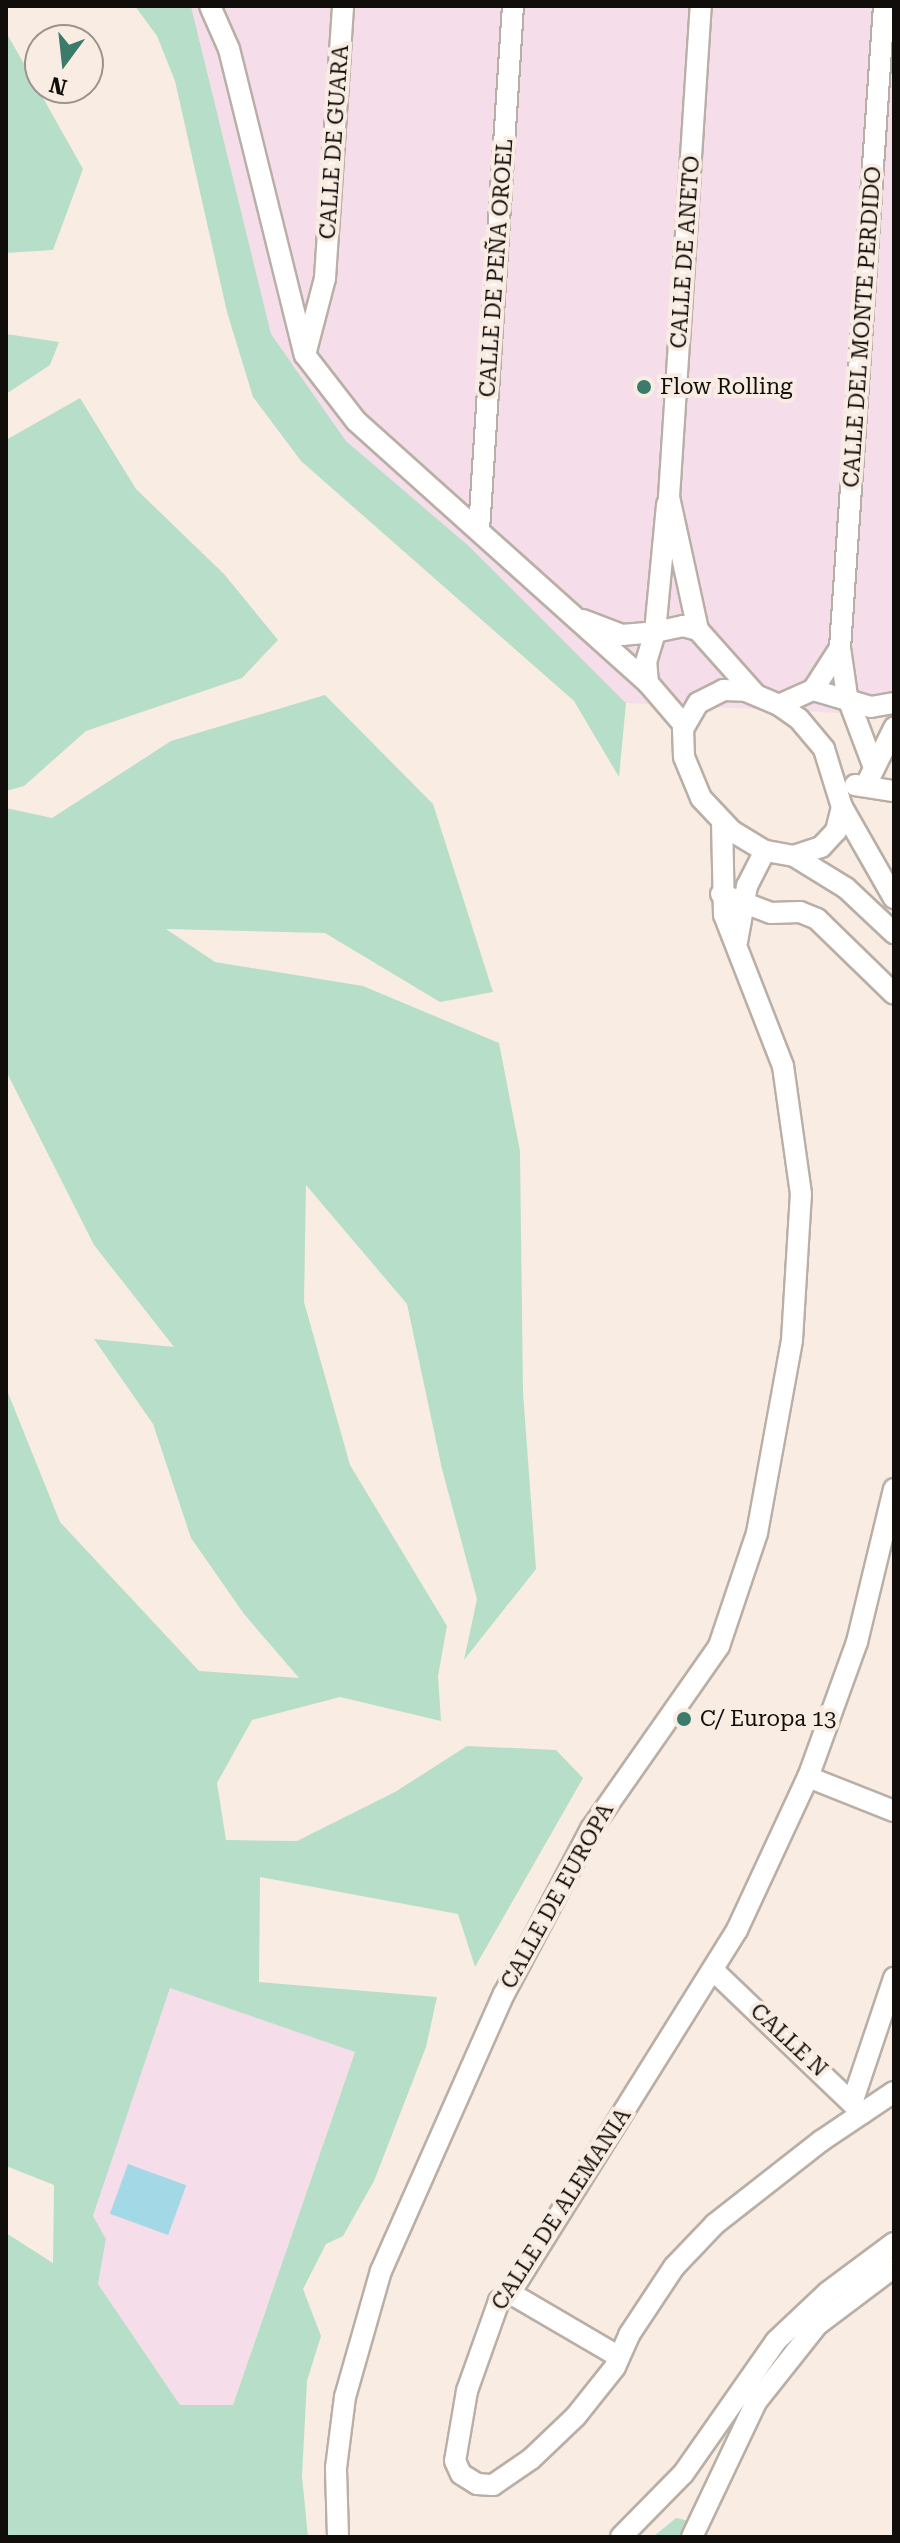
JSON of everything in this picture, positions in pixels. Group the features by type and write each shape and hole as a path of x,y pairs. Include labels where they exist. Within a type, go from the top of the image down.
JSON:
{"street":[{"path":"210,6 229,49 262,170 290,306 305,355 356,421 576,617 605,650 648,683 684,725 689,773 722,823 765,851 794,856 846,888 894,933"},
{"name":"CALLE DE GUARA","path":"305,355 325,278 343,6"},
{"name":"CALLE DE PEÑA OROEL","path":"479,530 513,6"},
{"name":"CALLE DE ANETO","path":"648,683 646,662 662,595 661,535 669,497 701,6"},
{"name":"CALLE DEL MONTE PERDIDO","path":"873,765 849,701 840,648 884,6"},
{"path":"290,306 325,278"},
{"name":"CALLE DE ANETO","path":"669,497 698,630"},
{"path":"576,617 622,635 683,626 698,630 755,694"},
{"name":"CALLE DEL MONTE PERDIDO","path":"813,690 840,648"},
{"path":"779,705 813,690 876,707 894,703"},
{"path":"684,725 698,703 717,692 755,694 779,705 817,738 839,786 842,807 894,898"},
{"path":"866,785 873,765 894,728"},
{"path":"839,786 866,785 894,791"},
{"path":"794,856 827,842 842,807"},
{"name":"CALLE DE EUROPA","path":"338,2537 338,2444 354,2359 381,2271 448,2111 591,1829 696,1683 738,1600 763,1507 788,1372 801,1225 789,1088 721,894 722,823"},
{"name":"CALLE DE EUROPA","path":"737,942 744,903 765,851"},
{"path":"721,894 771,913 800,912 823,922 894,994"},
{"path":"737,942 771,913"},
{"name":"CALLE DE ALEMANIA","path":"894,1489 892,1513 857,1642 808,1777 758,1890 713,1970 510,2293 499,2301 482,2342 456,2441 455,2461 461,2474 477,2484 493,2485 531,2459 576,2416 674,2267 715,2224 858,2106 894,2092"},
{"path":"808,1777 894,1811"},
{"name":"CALLE N","path":"713,1970 858,2106"},
{"path":"858,2106 894,1978"},
{"path":"621,2537 683,2474 776,2341 828,2292 894,2243"},
{"path":"692,2537 756,2402 817,2325 894,2267"},
{"path":"510,2293 618,2356"}],"shaded area":[{"path":"191,6 894,6 894,703 861,714 626,703 470,547 346,441 271,334"},
{"path":"170,1988 355,2051 233,2405 180,2405 98,2284 106,2239 93,2217"}],"green space":[{"path":"135,6 191,6 271,334 346,441 470,547 626,703 619,777 574,701 301,461 253,397 227,312 175,81 157,36"},
{"path":"6,32 24,64 24,104 46,104 83,169 53,250 6,253"},
{"path":"6,334 59,342 50,365 6,394"},
{"path":"80,398 136,489 224,574 278,640 242,678 86,731 24,786 6,791 6,440"},
{"path":"325,695 433,804 493,992 440,1002 325,933 166,929 215,962 363,986 499,1043 520,1151 523,1392 536,1569 464,1660 477,1599 442,1469 407,1304 306,1185 304,1302 350,1465 447,1626 438,1676 441,1721 340,1697 252,1720 217,1783 226,1840 297,1841 395,1792 467,1746 556,1750 583,1778 475,1967 458,1914 260,1877 259,1982 437,1997 426,2047 374,2181 343,2236 326,2244 303,2289 321,2336 307,2381 302,2476 308,2537 6,2537 6,2233 53,2263 54,2185 6,2166 6,1388 60,1522 199,1671 299,1678 244,1614 191,1538 153,1424 94,1339 174,1347 94,1245 6,1071 6,808 52,818 171,741","holes":["170,1988 355,2052 233,2405 180,2405 98,2284 106,2239 93,2216"]},
{"path":"676,2518 698,2523 692,2537 653,2537"}],"water":[{"path":"128,2164 186,2185 168,2235 110,2214"}],"place":[{"name":"Flow Rolling","path":"644,387"},
{"name":"C/ Europa 13","path":"684,1719"}]}
